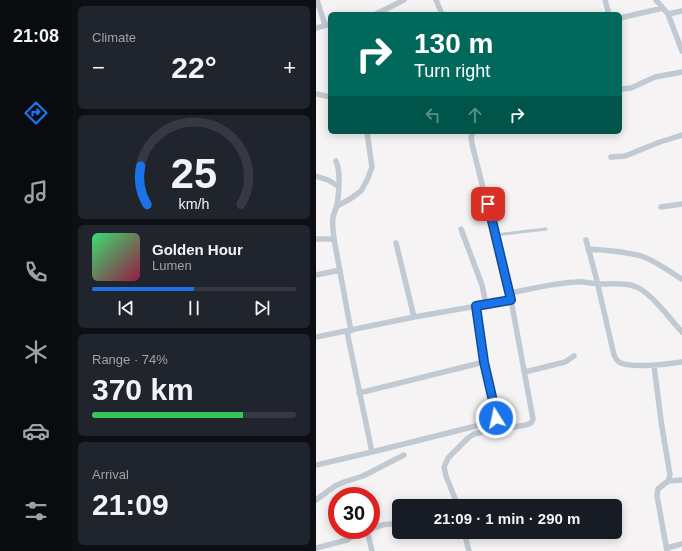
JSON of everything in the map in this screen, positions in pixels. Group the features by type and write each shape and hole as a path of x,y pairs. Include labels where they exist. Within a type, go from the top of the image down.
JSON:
{"street":[{"path":"316,28 327,25 317,0"},
{"path":"380,12 404,0"},
{"path":"436,0 441,12"},
{"path":"605,0 608,12"},
{"path":"656,0 668,14 682,51"},
{"path":"622,18 662,8"},
{"path":"668,14 682,11"},
{"path":"622,89 631,88 655,77 682,72"},
{"path":"316,94 328,97"},
{"path":"337,206 361,191 368,178 372,167 367,134"},
{"path":"455,499 444,467 448,458 474,434 531,424 533,419 510,293 472,144 472,134"},
{"path":"611,157 625,156 682,135"},
{"path":"336,161 339,168 337,206 333,216 334,239 359,393 372,452"},
{"path":"316,176 328,180 338,186"},
{"path":"661,207 682,204"},
{"path":"461,229 482,285 486,304"},
{"path":"316,239 334,239"},
{"path":"586,240 616,360 620,364 626,365 654,365 682,362"},
{"path":"396,243 414,317"},
{"path":"588,249 645,257 682,279"},
{"path":"316,275 340,270"},
{"path":"510,293 576,282 625,284 634,286 642,290 657,304 682,332"},
{"path":"316,338 414,317 511,300"},
{"path":"316,464 372,452 488,423 494,420 496,418 496,414 484,362 476,306"},
{"path":"525,372 565,362 574,356"},
{"path":"359,393 484,362"},
{"path":"654,365 670,475 668,481 658,489 657,496 667,550 682,544"},
{"path":"316,500 335,486 363,476 404,455"},
{"path":"668,481 682,480"},
{"path":"380,526 392,523"},
{"path":"316,548 348,539"},
{"path":"369,539 372,551"},
{"path":"466,539 469,551"}],"lane":[{"path":"495,235 546,229"}],"route":[{"path":"488,204 511,300 476,306 484,362 496,418"}]}
